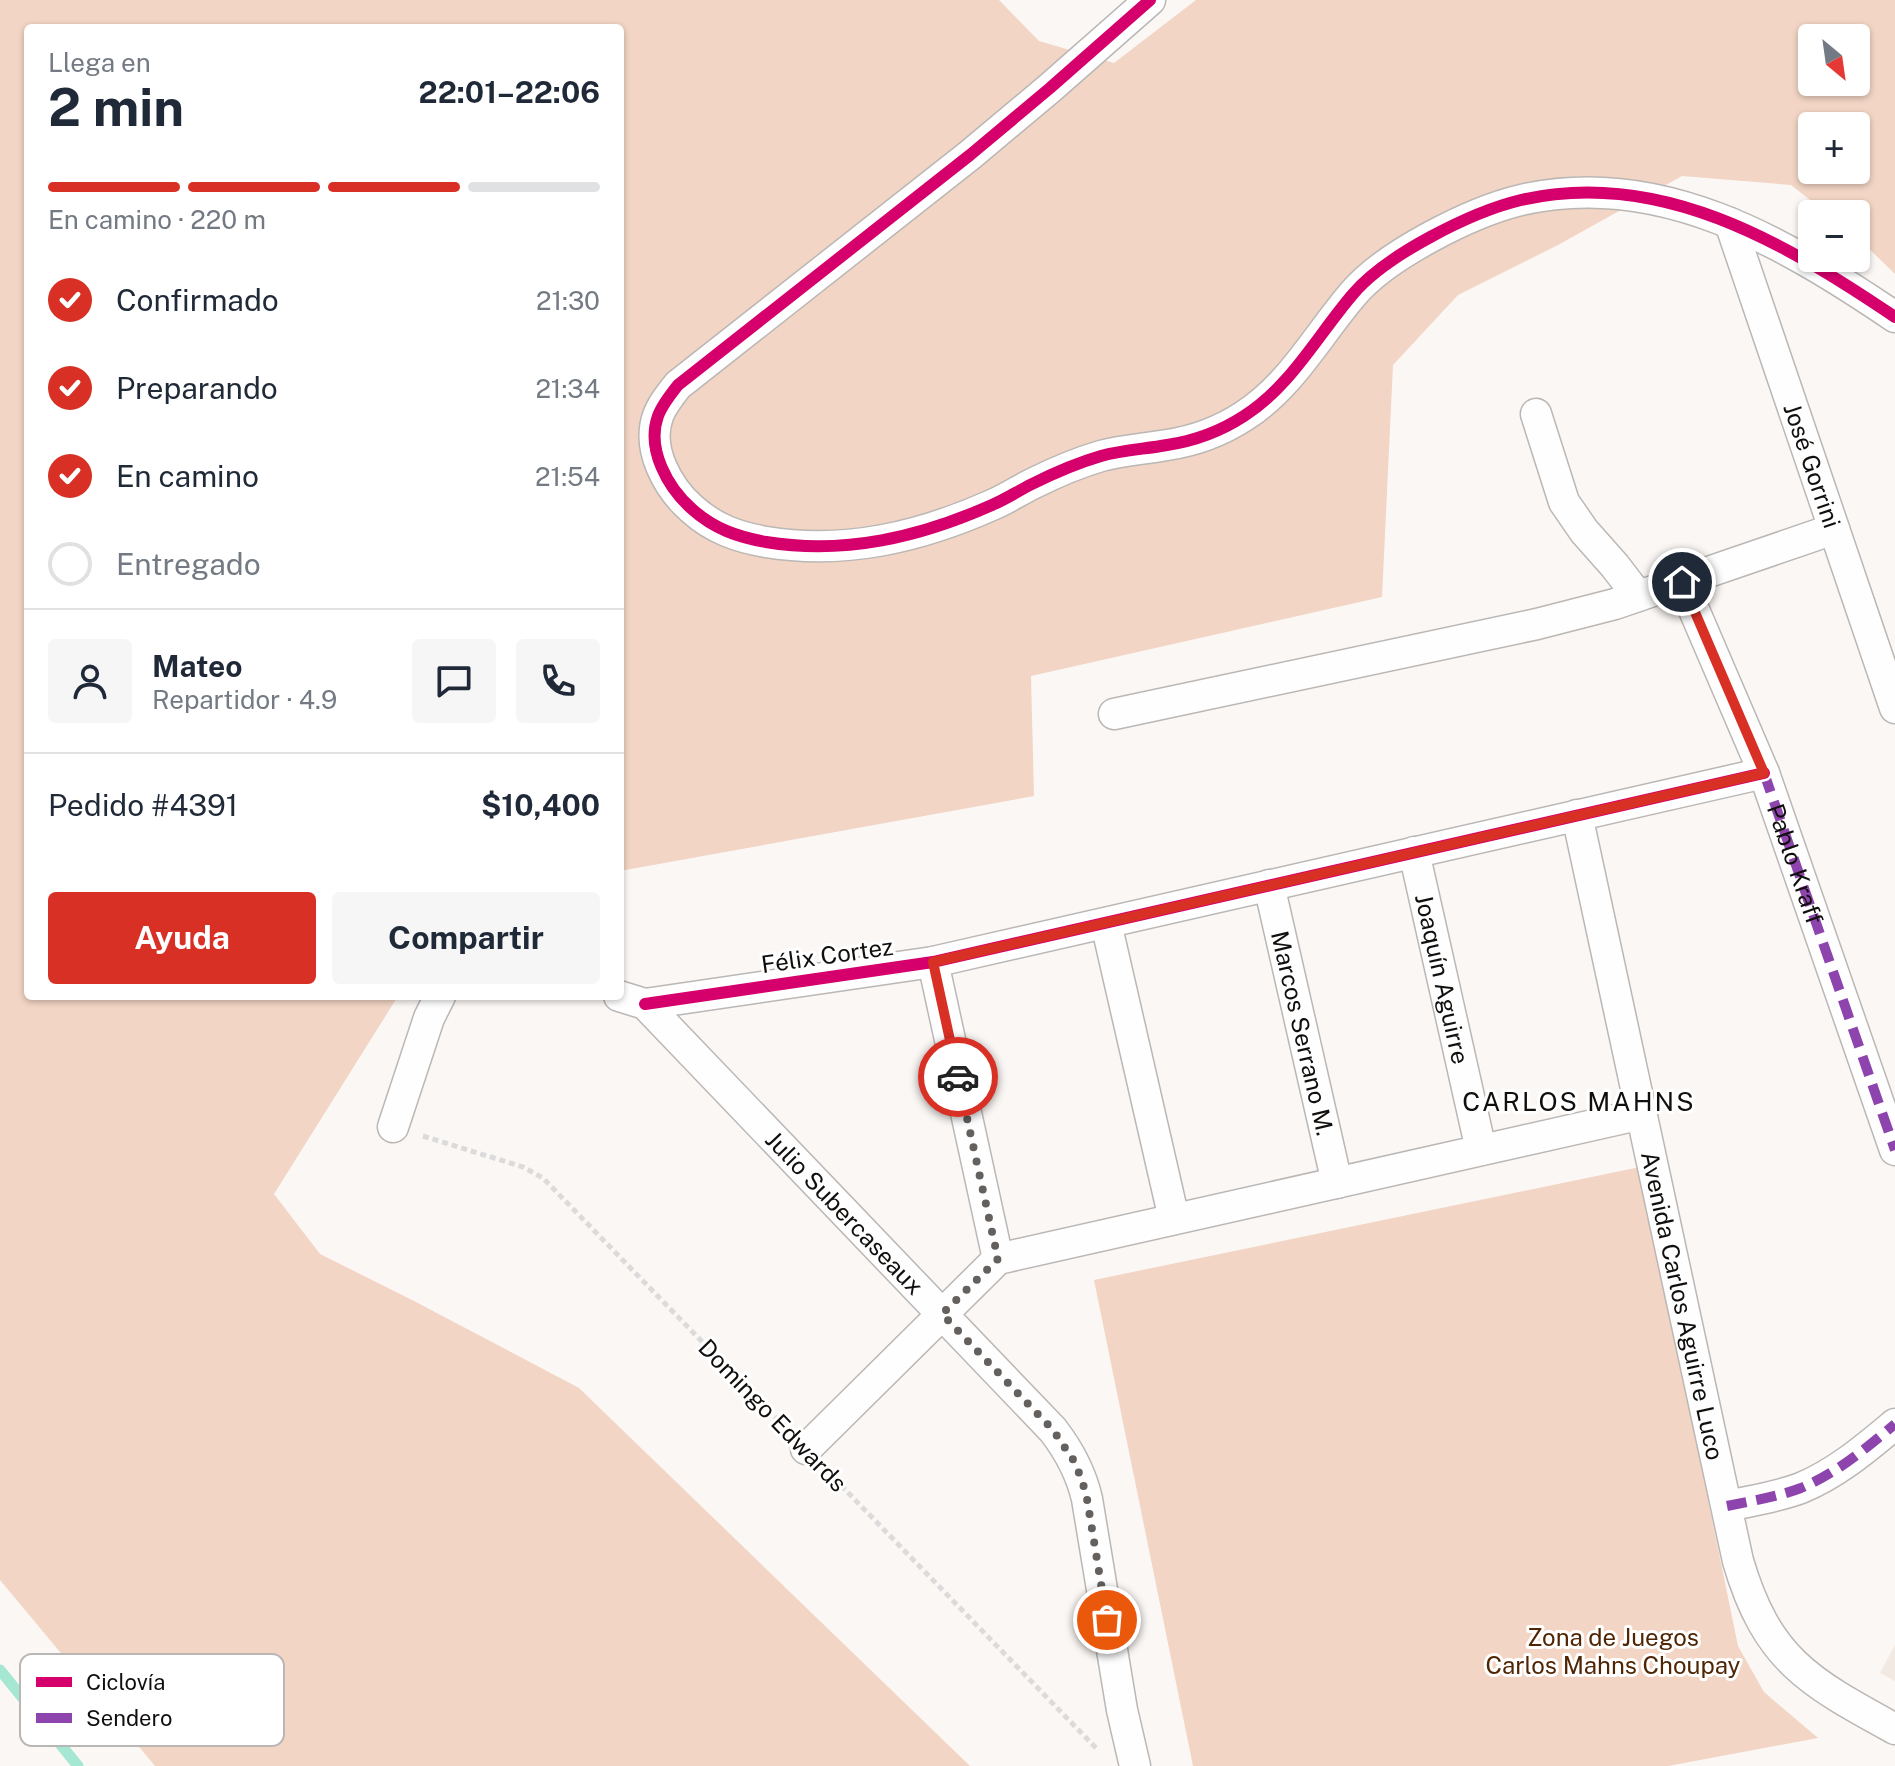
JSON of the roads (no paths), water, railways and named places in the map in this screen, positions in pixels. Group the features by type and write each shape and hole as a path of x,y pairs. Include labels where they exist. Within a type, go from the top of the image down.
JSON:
{"street":[{"path":"1150,0 970,155 678,385 658,414 654,441 672,487 704,520 723,531 792,546 827,547 893,539 962,518 1065,468 1100,456 1196,439 1223,428 1266,400 1284,382 1357,289 1376,272 1462,221 1520,200 1551,195 1611,193 1652,197 1692,208 1730,223 1810,264 1895,317"},
{"name":"José Gorrini","path":"1730,223 1895,708"},
{"path":"1536,414 1564,502 1638,596"},
{"path":"1114,714 1537,624 1615,604 1834,529"},
{"name":"Pablo Kraff","path":"1682,582 1764,773 1895,1150"},
{"name":"Félix Cortez","path":"632,1000 933,962 1764,773"},
{"name":"Avenida Carlos Aguirre Luco","path":"1577,815 1727,1506 1754,1609 1776,1644 1802,1672 1821,1687 1895,1729"},
{"name":"Joaquín Aguirre","path":"1414,852 1481,1150"},
{"name":"Marcos Serrano M.","path":"1269,885 1337,1183"},
{"path":"1106,923 1174,1219"},
{"path":"933,962 998,1259"},
{"path":"393,1127 429,1018 438,1000"},
{"name":"Julio Subercaseaux","path":"632,1000 942,1314 1065,1445 1082,1480 1087,1499 1127,1738 1135,1766"},
{"path":"806,1449 998,1259 1642,1114"},
{"path":"1727,1506 1799,1489 1818,1480 1856,1457 1895,1424"}],"waterway":[{"path":"0,1670 20,1695"},
{"path":"62,1746 78,1766"}],"district":[{"name":"CARLOS MAHNS","path":"1579,1101"}],"park label":[{"name":"Zona de Juegos Carlos Mahns Choupay","path":"1613,1651"}]}
